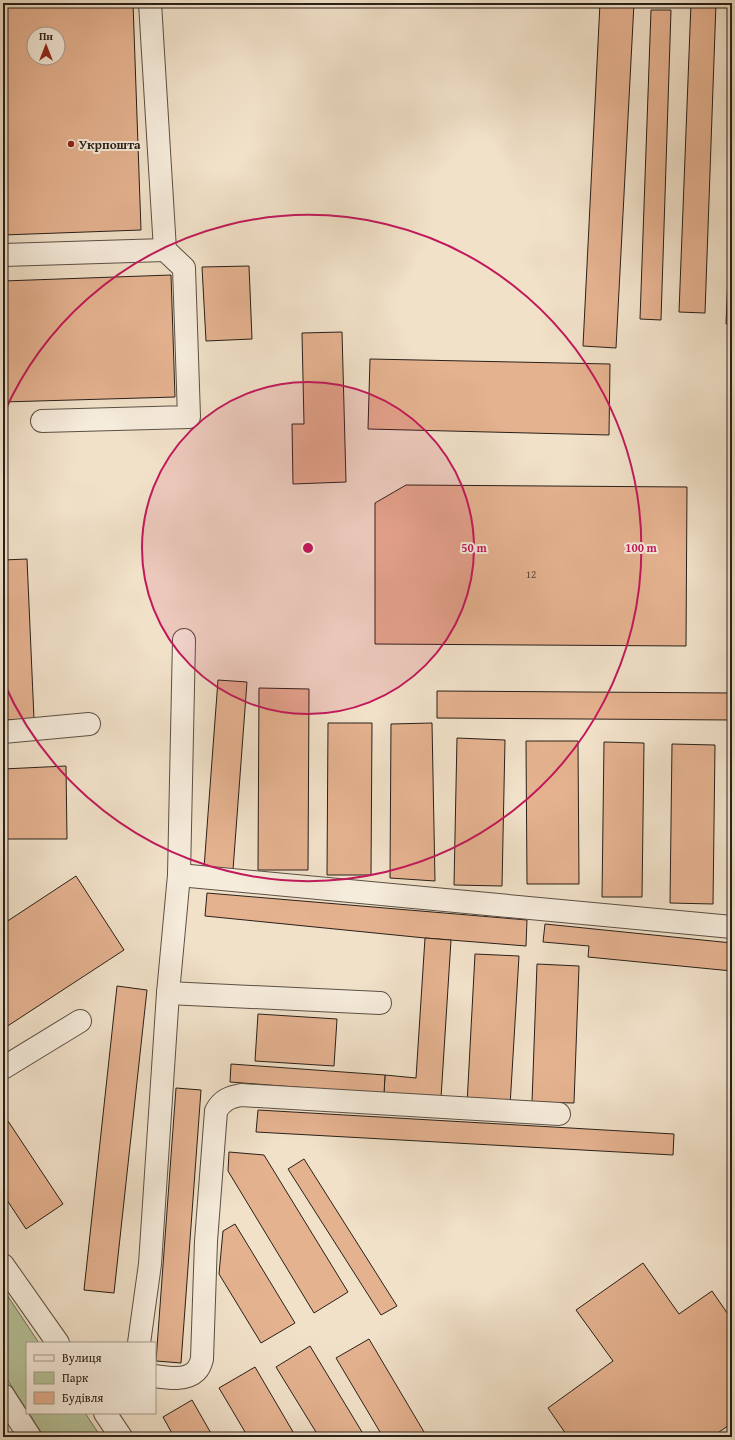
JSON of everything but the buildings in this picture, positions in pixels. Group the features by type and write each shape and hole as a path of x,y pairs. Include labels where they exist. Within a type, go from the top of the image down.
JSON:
{"street":[{"path":"42,421 189,417 184,268 165,250 150,3"},
{"path":"3,255 165,250"},
{"path":"139,1342 150,1264 168,993 179,875 184,640"},
{"path":"3,732 89,724"},
{"path":"179,875 732,927"},
{"path":"168,993 380,1003"},
{"path":"3,1068 80,1021"},
{"path":"156,1376 182,1378 189,1376 197,1371 202,1359 206,1241 216,1111 224,1100 241,1095 559,1114"},
{"path":"3,1265 57,1342"},
{"path":"3,1395 30,1437"},
{"path":"106,1414 121,1437"}],"green space":[{"path":"3,1289 38,1342 26,1342 26,1408 3,1373"},
{"path":"30,1414 86,1414 101,1437 44,1437"}],"place":[{"name":"Укрпошта","path":"71,144"}]}
